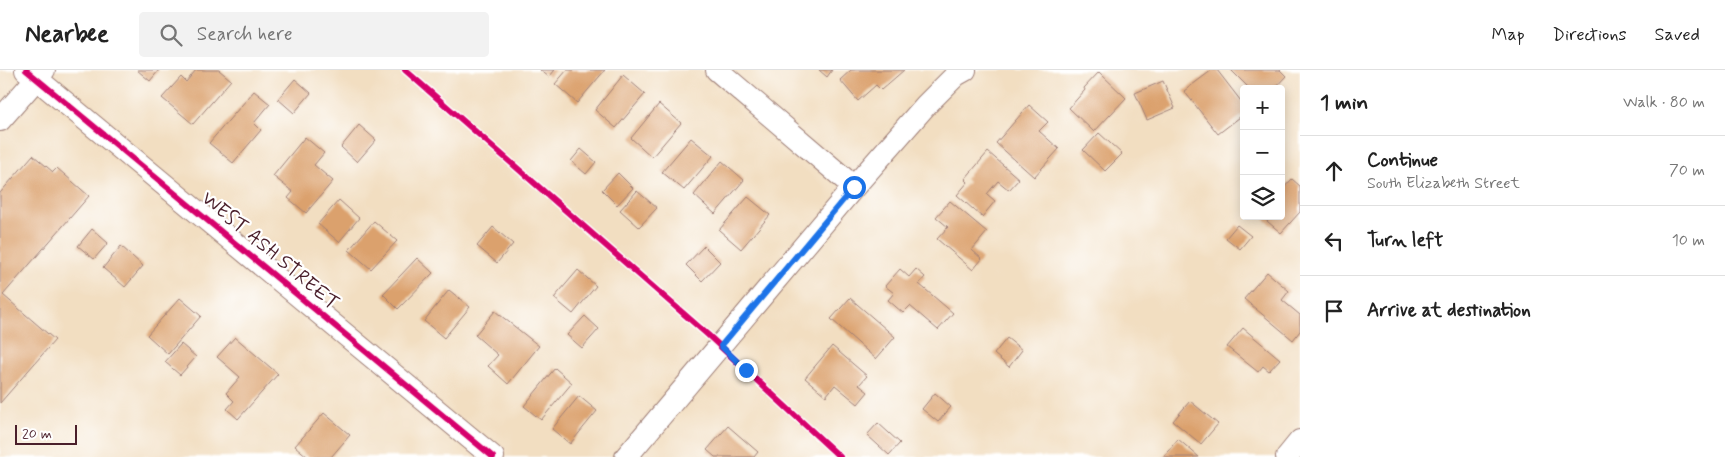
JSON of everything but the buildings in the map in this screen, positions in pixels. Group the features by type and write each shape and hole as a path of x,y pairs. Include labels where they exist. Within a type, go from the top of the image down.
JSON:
{"street":[{"path":"717,70 854,187"},
{"path":"626,457 854,187 926,105 956,75 965,70"},
{"path":"0,120 36,73"},
{"name":"WEST ASH STREET","path":"36,73 493,457"},
{"path":"1287,457 1300,442"}],"cycle path":[{"path":"26,70 493,457"},
{"path":"405,70 708,335 840,457"}],"route":[{"path":"746,370 721,346 854,187"}]}
